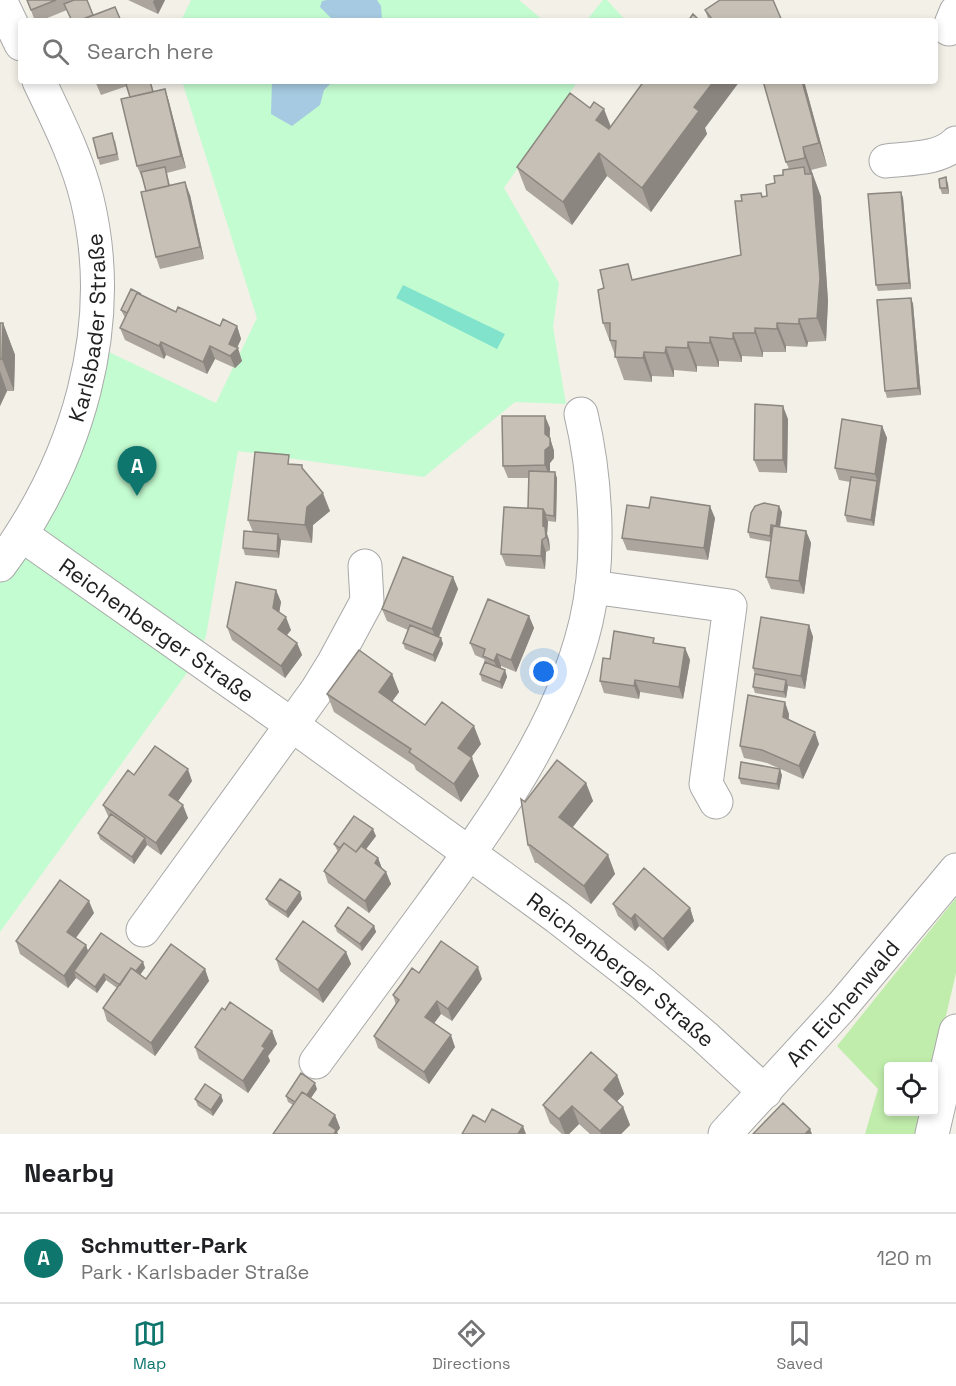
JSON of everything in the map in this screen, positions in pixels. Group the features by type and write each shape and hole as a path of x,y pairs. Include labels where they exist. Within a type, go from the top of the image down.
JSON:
{"street":[{"path":"0,0 18,38"},
{"name":"Karlsbader Straße","path":"0,564 21,535 51,482 74,426 94,345 98,299 95,250 87,200 58,121 40,84"},
{"path":"885,161 938,155 949,150 956,143"},
{"path":"316,1062 470,852 518,778 561,694 586,622 592,587 595,525 581,414"},
{"name":"Reichenberger Straße","path":"21,535 470,852 643,984 765,1092"},
{"path":"143,930 292,725 333,664 367,601 365,566"},
{"path":"592,587 730,606 706,784 716,802"},
{"name":"Am Eichenwald","path":"725,1134 843,1006 956,870"},
{"path":"932,1134 956,1031"}],"green space":[{"path":"191,0 519,0 540,18 182,18"},
{"path":"603,0 607,0 623,18 588,18"},
{"path":"183,84 576,84 504,188 559,283 553,327 566,404 515,402 424,477 238,451 206,636 197,659 0,932 0,565 94,345 216,403 257,318"},
{"path":"403,285 505,334 497,349 396,298"},
{"path":"956,898 956,973 935,1062 884,1062 884,1116 922,1116 918,1134 865,1134 878,1089 837,1046"}],"water":[{"path":"377,0 381,6 382,18 331,18 320,7 322,1"},
{"path":"272,84 330,84 324,90 320,105 292,126 271,114"}],"building":[{"path":"27,0 56,0 31,10"},
{"path":"74,0 87,0 93,15 86,18 71,18 64,4"},
{"path":"720,0 773,0 781,18 711,18 705,10"},
{"path":"115,7 120,18 86,18"},
{"path":"126,84 151,84 153,92 130,97"},
{"path":"642,84 712,84 694,107 699,111 642,188 599,153 563,202 517,167 570,93 590,108 594,102 604,109 596,120 609,129"},
{"path":"764,84 803,84 819,143 803,147 805,158 786,162"},
{"path":"165,89 181,156 137,166 121,99"},
{"path":"112,133 117,154 98,158 93,138"},
{"path":"165,167 169,186 146,191 141,172"},
{"path":"804,167 805,174 812,174 820,278 817,318 799,319 799,324 777,323 777,329 755,328 755,333 733,333 733,339 710,337 710,343 688,342 688,348 666,347 665,353 644,352 643,358 615,357 616,341 610,340 610,323 603,323 598,290 604,288 600,270 628,264 632,280 741,255 735,201 742,201 741,195 761,193 762,197 767,196 766,185 775,183 774,176 783,175 783,170"},
{"path":"946,177 947,188 940,188 939,179"},
{"path":"185,182 200,247 156,257 141,192"},
{"path":"901,192 909,283 876,285 868,194"},
{"path":"131,289 141,294 137,293 127,313 121,310"},
{"path":"137,293 176,312 178,307 220,326 223,319 237,326 229,344 238,348 230,356 210,346 203,362 161,342 159,346 120,328"},
{"path":"911,298 918,388 885,391 877,300"},
{"path":"0,323 3,323 2,359 0,359"},
{"path":"755,404 783,406 783,460 754,460"},
{"path":"502,416 545,416 545,434 550,438 550,446 545,450 545,465 503,466"},
{"path":"842,419 882,426 875,474 835,468"},
{"path":"255,452 289,455 288,464 302,465 302,468 323,493 307,507 305,525 248,520"},
{"path":"529,471 555,472 554,516 546,515 543,509 528,508"},
{"path":"851,477 877,481 871,520 845,515"},
{"path":"651,497 710,506 704,548 622,538 627,505 649,508"},
{"path":"764,503 779,506 776,526 771,525 770,536 748,532 751,513 755,506"},
{"path":"504,507 543,509 543,526 546,537 542,540 541,556 501,554"},
{"path":"773,526 806,531 799,581 766,577"},
{"path":"244,531 278,534 277,551 243,548"},
{"path":"403,557 453,577 432,629 382,609"},
{"path":"236,582 276,590 273,608 286,617 278,629 297,643 281,666 227,627"},
{"path":"488,599 529,616 511,660 497,654 494,661 483,656 485,649 470,643"},
{"path":"761,617 809,625 801,676 753,668"},
{"path":"410,625 441,638 433,655 403,643"},
{"path":"614,631 654,638 653,643 685,648 679,687 635,680 634,686 600,681 603,658 610,659"},
{"path":"359,650 392,674 379,692 425,725 442,702 474,726 458,748 472,758 454,784 409,752 411,749 327,694"},
{"path":"485,662 505,670 500,682 480,674"},
{"path":"755,674 786,680 784,692 753,687"},
{"path":"748,695 785,702 783,717 815,732 799,766 762,750 740,746"},
{"path":"155,746 188,769 169,795 183,805 156,843 103,805 128,770 134,775"},
{"path":"557,760 586,783 559,817 608,855 584,886 528,845 521,799 525,802"},
{"path":"741,762 780,769 777,784 739,778"},
{"path":"111,814 145,838 132,857 98,833"},
{"path":"354,816 373,829 356,852 344,843 340,848 334,844"},
{"path":"344,843 356,852 361,846 378,858 375,863 386,872 365,901 324,871"},
{"path":"644,868 690,908 663,939 635,914 631,919 613,904"},
{"path":"280,879 300,892 286,912 266,899"},
{"path":"60,880 89,901 67,932 86,945 64,976 16,941"},
{"path":"348,907 374,926 360,944 335,926"},
{"path":"303,921 346,952 318,990 276,959"},
{"path":"101,933 143,962 136,971 131,968 120,985 104,974 95,987 74,971"},
{"path":"441,941 478,967 448,1009 437,1001 425,1017 451,1035 424,1072 374,1036 399,1000 393,995 412,968 419,973"},
{"path":"171,944 205,969 151,1043 103,1008 131,968 146,979"},
{"path":"230,1002 272,1031 262,1046 265,1048 243,1081 195,1047 222,1008 225,1010"},
{"path":"591,1052 617,1075 604,1090 623,1107 600,1131 572,1106 559,1119 543,1105"},
{"path":"301,1073 315,1083 307,1095 302,1092 295,1102 286,1096"},
{"path":"205,1084 221,1095 211,1110 195,1099"},
{"path":"302,1092 335,1115 329,1125 336,1130 334,1134 273,1134"},
{"path":"783,1103 810,1129 805,1134 753,1134"},
{"path":"492,1109 523,1126 518,1134 462,1134 473,1115 485,1122"}],"place":[{"name":"Schmutter-Park","path":"137,496"}]}
